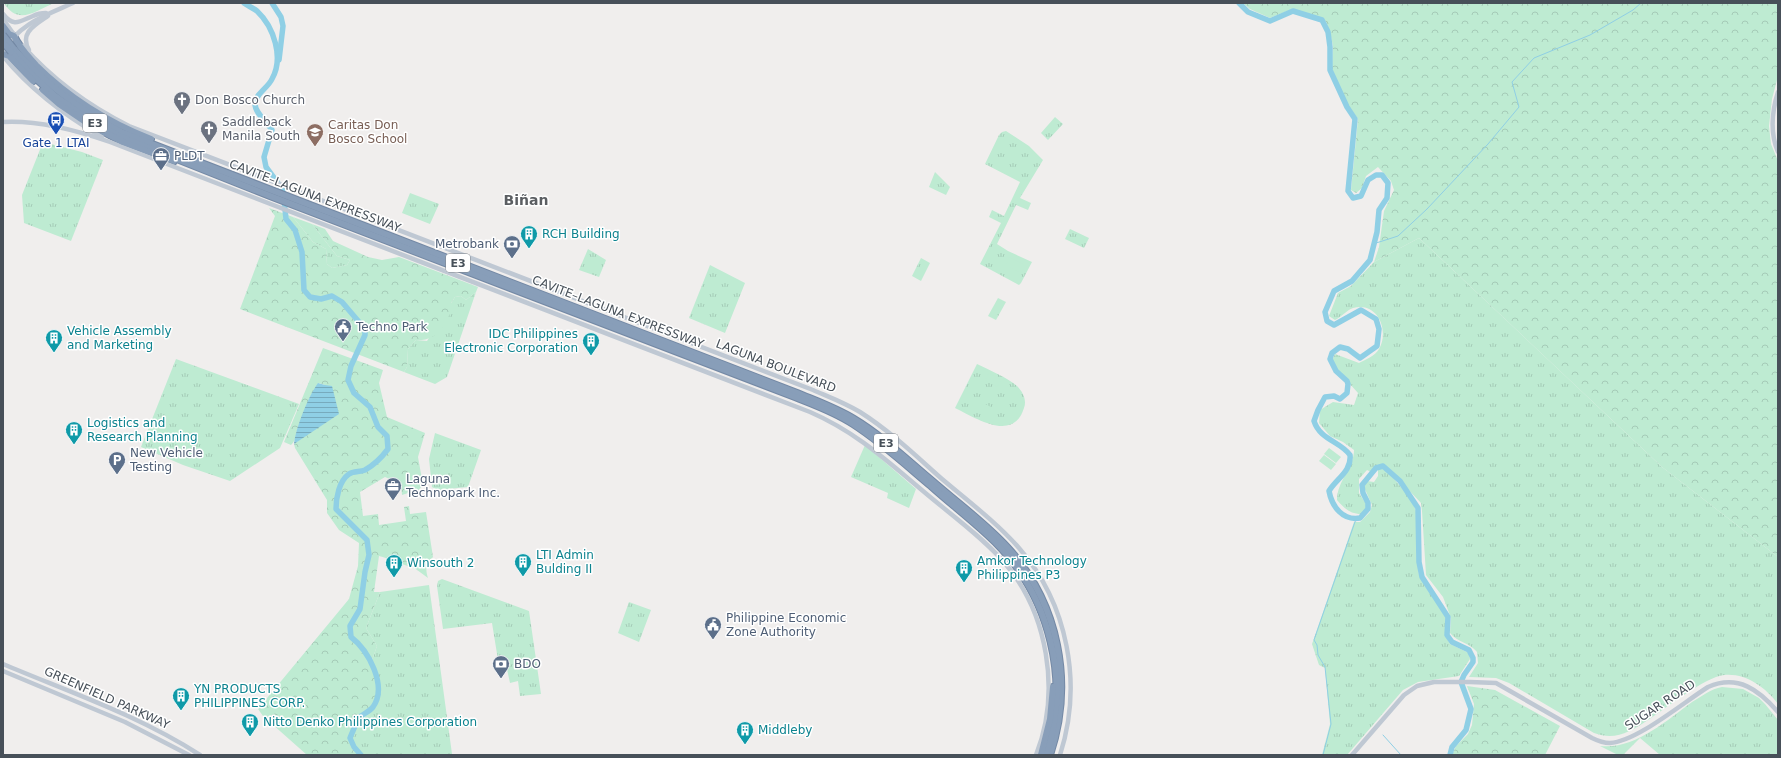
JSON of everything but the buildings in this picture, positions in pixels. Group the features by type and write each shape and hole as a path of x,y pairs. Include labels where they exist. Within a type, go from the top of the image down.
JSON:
{"highway":[{"path":"3,26 9,34 14,36 19,46 38,67 78,101 114,123 167,146 198,165"},
{"name":"CAVITE–LAGUNA EXPRESSWAY","path":"3,35 13,50"},
{"name":"CAVITE–LAGUNA EXPRESSWAY","path":"3,42 50,86 91,115 128,134 198,165 642,336 820,407 852,424 881,444 986,534 1009,557 1029,581 1036,593 1058,663 1060,713 1050,755"},
{"path":"3,54 9,56 37,85 59,104 102,132 165,159 198,165"},
{"path":"1041,755 1050,719 1058,663"},
{"path":"1055,755 1062,729 1066,699 1064,680 1058,663"},
{"name":"CAVITE–LAGUNA EXPRESSWAY","path":"1046,755 1056,712 1058,663"}],"main road":[{"path":"73,3 29,23 14,36 3,54 10,64 31,86 51,103 79,123 110,142"},
{"path":"3,14 9,21 17,22 33,15 55,11"},
{"path":"35,59 26,45 26,35 33,27 55,11"},
{"name":"LAGUNA BOULEVARD","path":"3,19 14,36 35,59 70,90 112,118 129,126 813,390 844,403 876,424 1002,530 1024,554 1044,584 1055,607 1064,632 1070,669 1070,709 1060,755"},
{"path":"3,64 10,64"},
{"path":"1778,92 1772,126 1774,143 1778,152"},
{"path":"3,122 39,124 81,133 110,142 810,412 841,427 871,447 1002,559 1014,576 1034,612 1040,629 1048,672 1048,709 1036,755"},
{"name":"GREENFIELD PARKWAY","path":"3,664 129,717 184,744 200,755"},
{"name":"GREENFIELD PARKWAY","path":"3,671 125,722 189,755"},
{"name":"SUGAR ROAD","path":"1352,755 1408,691 1417,686 1428,683 1487,682 1500,685 1592,738 1605,743 1616,742 1634,735 1708,687 1721,682 1735,683 1752,688 1764,696 1778,712"}],"green space":[{"path":"4,3 54,3 34,13 21,15 15,14 9,10"},
{"path":"1243,3 1778,3 1778,76 1772,99 1769,126 1771,144 1778,161 1778,557 1662,467 1419,238 1374,262 1379,247 1384,211 1394,190 1391,181 1378,167 1366,176 1362,188 1356,193 1351,190 1358,119 1348,105 1332,69 1333,46 1330,32 1325,20 1292,9 1270,18 1250,9"},
{"path":"1055,117 1063,124 1048,140 1041,133"},
{"path":"1006,131 1029,146 1043,160 1020,198 1031,203 1028,210 1016,205 997,244 1032,262 1019,285 980,264 1001,223 989,217 992,210 1004,216 1020,182 985,164 999,135"},
{"path":"43,142 82,152 103,160 71,241 24,223 22,195"},
{"path":"935,172 950,187 946,195 929,187"},
{"path":"410,193 439,204 430,224 402,213"},
{"path":"269,208 293,217 313,242 326,249 327,264 332,268 347,265 350,260 337,256 312,224 325,229 333,241 368,257 382,260 399,257 478,287 476,292 466,300 461,296 455,297 451,303 453,308 439,331 430,338 416,340 408,349 407,367 404,372 240,309 275,216"},
{"path":"293,217 312,224 337,256 350,260 347,265 332,268 327,264 326,249 313,242"},
{"path":"1070,229 1089,238 1084,248 1065,239"},
{"path":"1419,238 1662,467 1778,557 1778,704 1767,692 1754,682 1740,676 1724,675 1706,681 1635,728 1616,736 1609,736 1594,733 1509,683 1496,678 1469,677 1478,663 1477,652 1471,646 1456,639 1450,633 1451,618 1443,597 1426,575 1421,503 1384,464 1374,468 1371,472 1367,470 1359,479 1359,493 1366,504 1366,509 1361,514 1350,512 1337,500 1342,481 1351,463 1354,450 1343,442 1330,436 1319,423 1320,410 1333,402 1354,405 1358,393 1331,363 1335,354 1359,363 1375,354 1382,341 1382,326 1375,313 1369,309 1361,307 1353,308 1335,320 1329,316 1338,293 1351,286 1374,262"},
{"path":"588,249 606,260 599,277 579,270"},
{"path":"1009,257 1023,264 1019,272 1006,265"},
{"path":"921,258 930,263 921,281 912,276"},
{"path":"710,265 745,283 725,333 689,318"},
{"path":"476,292 447,377 435,384 404,372 407,367 408,349 416,340 427,341 455,297 461,296 466,300"},
{"path":"998,298 1006,302 996,320 988,316"},
{"path":"323,348 383,370 379,383 387,417 425,433 418,457 423,485 412,497 408,493 402,495 401,484 385,477 360,492 363,516 378,514 379,525 406,521 404,507 409,506 410,514 426,512 433,557 427,567 428,578 413,567 406,566 379,556 374,592 380,592 366,628 377,646 371,663 379,685 378,697 373,707 360,717 350,738 354,747 361,755 307,755 263,716 258,709 349,599 358,566 359,543 339,530 327,513 327,500 294,444 306,435 325,385 319,383 312,393 293,443 291,445 284,442"},
{"path":"176,359 299,404 280,448 230,481 183,465 141,447"},
{"path":"977,364 1009,380 1023,393 1025,399 1024,408 1019,418 1012,424 1003,426 993,425 983,422 955,408"},
{"path":"989,373 1001,380 997,387 985,380"},
{"path":"975,399 991,407 988,414 972,406"},
{"path":"435,433 481,450 468,487 437,490 432,487 429,459"},
{"path":"865,445 916,489 909,508 887,498 888,493 851,477"},
{"path":"1329,448 1341,457 1336,463 1324,454"},
{"path":"1324,455 1336,464 1331,470 1319,461"},
{"path":"1384,467 1412,500 1416,511 1417,560 1419,575 1446,617 1445,635 1450,644 1469,653 1470,659 1459,676 1418,682 1403,690 1347,755 1322,755 1330,724 1325,668 1319,665 1312,644 1354,522 1360,522 1370,512 1372,505 1364,487 1367,481 1374,482 1378,476 1378,469"},
{"path":"442,579 529,611 541,694 520,696 518,681 510,683 505,660 498,660 492,623 443,629 437,586 438,581"},
{"path":"429,585 452,754 361,755 354,747 350,738 360,717 373,707 379,685 371,663 377,646 366,628 380,592"},
{"path":"629,602 651,610 639,642 618,633"},
{"path":"1467,686 1495,690 1560,726 1545,755 1452,755 1456,746 1468,734 1472,725 1474,704"},
{"path":"1722,687 1743,689 1759,698 1765,704 1778,720 1778,755 1660,755 1640,738 1623,755 1618,755 1600,746 1613,746 1637,739 1649,733 1703,695 1714,689"}],"water":[{"path":"318,383 332,386 339,414 294,444 303,412"}],"waterway":[{"path":"244,3 257,11 268,25 277,52 277,62 272,79 259,94 255,104 257,111 272,130 264,157 266,167 283,190 286,219 295,230 302,252 304,290 310,297 321,299 332,296 342,302 365,329 365,335 351,366 348,380 354,393 370,407 378,427 387,436 388,449 380,458 372,466 365,470 351,473 340,485 336,505 336,509 367,540 369,555 360,609 350,626 351,637 364,650 374,669 378,689 377,698 373,707 359,718 350,738 354,747 361,755"},
{"path":"272,3 281,17 283,26 279,60"},
{"path":"1239,3 1248,12 1270,21 1293,11 1322,20 1328,32 1330,47 1330,70 1347,107 1355,119 1348,191 1353,198 1361,196 1368,180 1376,175 1382,175 1388,183 1387,198 1379,210 1377,232 1370,260 1352,281 1334,291 1325,312 1327,321 1334,325 1361,310 1376,319 1379,329 1377,346 1360,358 1348,349 1340,347 1332,353 1330,359 1336,371 1347,381 1347,393 1340,399 1334,396 1325,397 1314,421 1325,436 1341,446 1350,455 1349,466 1329,491 1330,497 1339,512 1348,517 1360,518 1368,509 1368,503 1363,493 1362,485 1376,468 1383,466 1400,481 1418,508 1419,562 1422,577 1448,617 1447,635 1452,642 1469,650 1473,658 1473,662 1461,682 1471,709 1466,730 1452,747 1450,755"},
{"path":"1373,244 1398,236 1427,209 1488,144 1519,107 1512,82 1534,58 1590,35 1633,10 1641,3"},
{"path":"1323,755 1331,724 1325,667 1318,655 1317,645 1314,640 1356,519"},
{"path":"1383,735 1401,755"}],"place":[{"name":"Don Bosco Church","path":"182,115"},
{"name":"Gate 1 LTAI","path":"56,135"},
{"name":"Saddleback Manila South","path":"209,144"},
{"name":"Caritas Don Bosco School","path":"315,147"},
{"name":"PLDT","path":"161,171"},
{"name":"RCH Building","path":"529,249"},
{"name":"Metrobank","path":"512,259"},
{"name":"Techno Park","path":"343,342"},
{"name":"Vehicle Assembly and Marketing","path":"54,353"},
{"name":"IDC Philippines Electronic Corporation","path":"591,356"},
{"name":"Logistics and Research Planning","path":"74,445"},
{"name":"New Vehicle Testing","path":"117,475"},
{"name":"Laguna Technopark Inc.","path":"393,501"},
{"name":"LTI Admin Bulding II","path":"523,577"},
{"name":"Winsouth 2","path":"394,578"},
{"name":"Amkor Technology Philippines P3","path":"964,583"},
{"name":"Philippine Economic Zone Authority","path":"713,640"},
{"name":"BDO","path":"501,679"},
{"name":"YN PRODUCTS PHILIPPINES CORP.","path":"181,711"},
{"name":"Nitto Denko Philippines Corporation","path":"250,737"},
{"name":"Middleby","path":"745,745"}],"district":[{"name":"Biñan","path":"526,200"}]}
